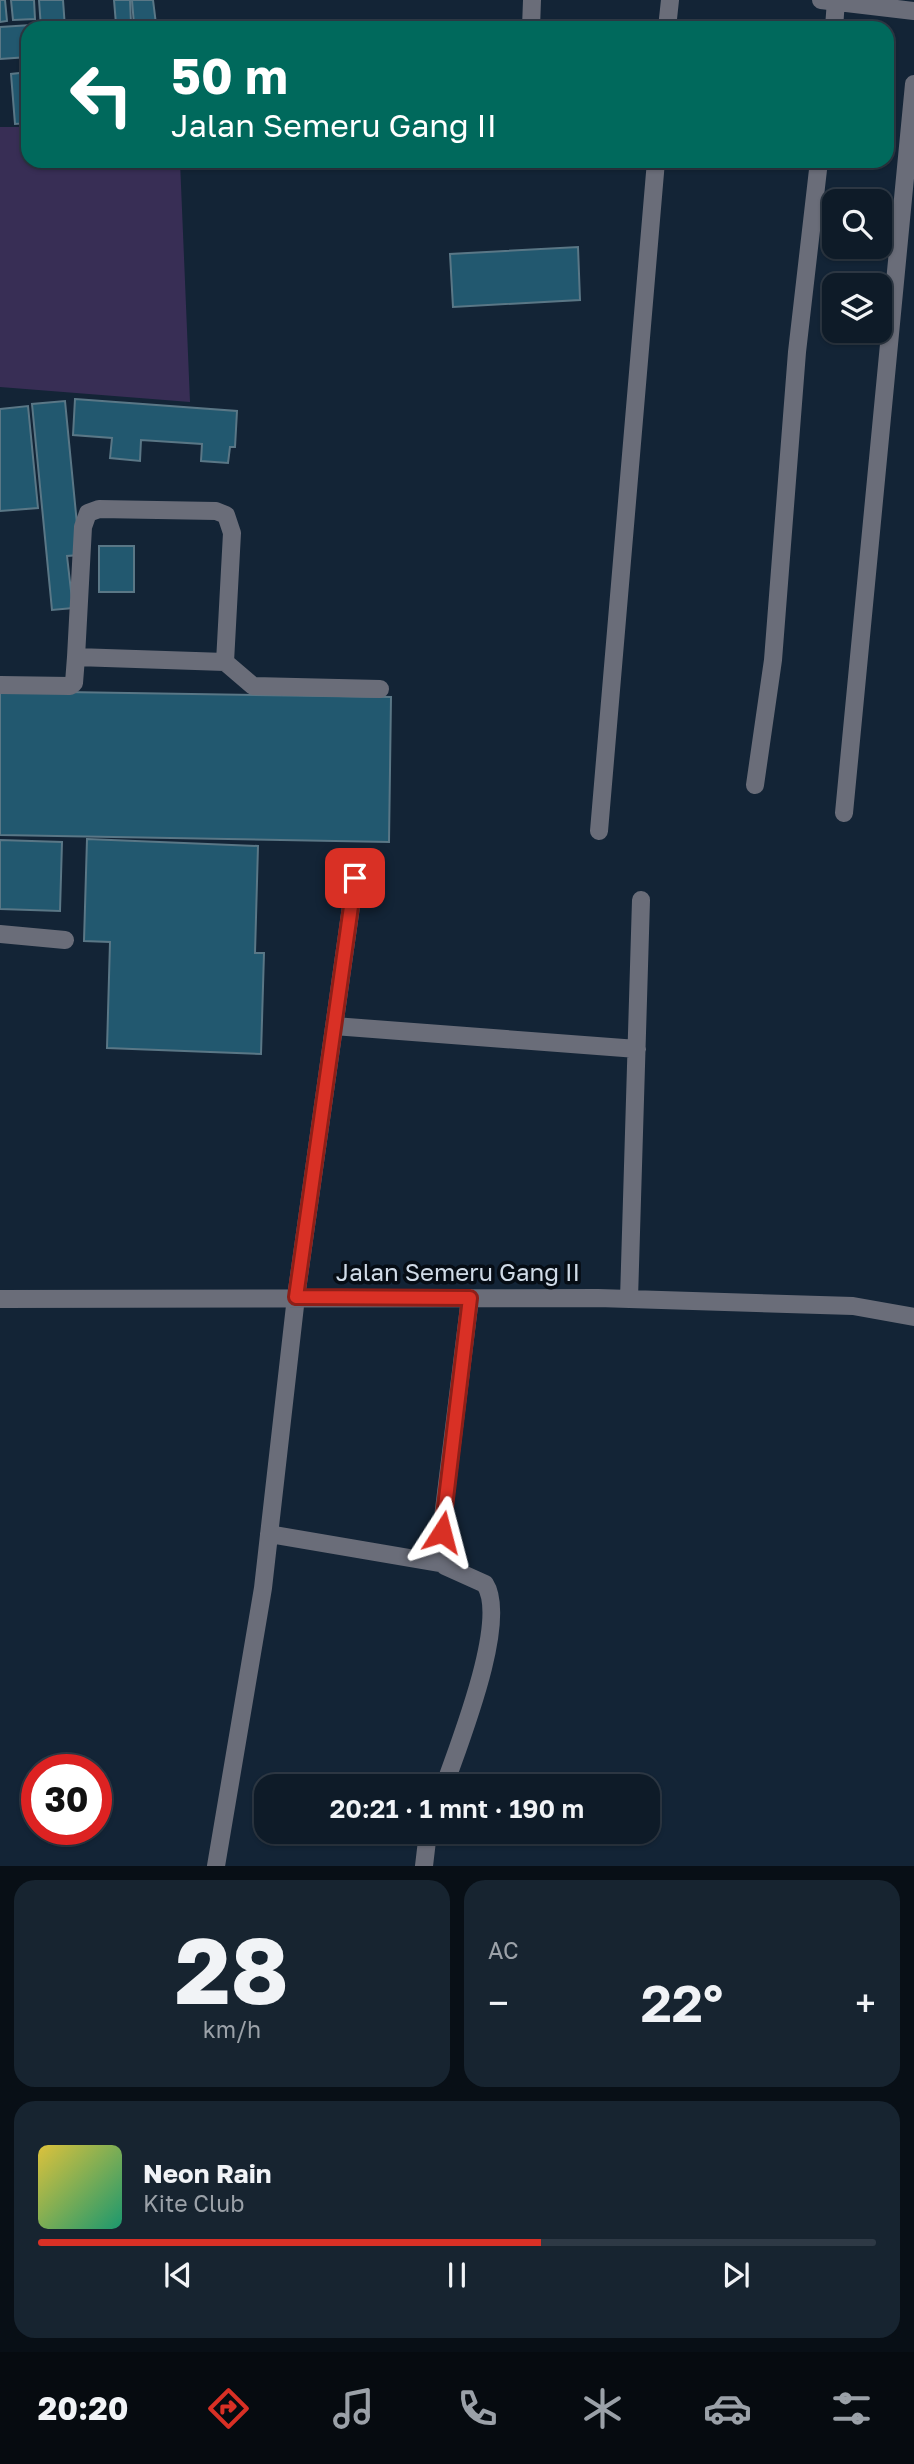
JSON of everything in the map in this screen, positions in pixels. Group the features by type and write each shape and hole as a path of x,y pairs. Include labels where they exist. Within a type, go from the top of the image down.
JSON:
{"street":[{"path":"531,21 532,0"},
{"path":"668,21 670,0"},
{"path":"833,21 831,1 914,10"},
{"path":"844,813 914,85"},
{"path":"599,831 655,168"},
{"path":"755,785 773,660 797,352 818,168"},
{"path":"0,685 70,686 74,682 83,527 88,513 99,509 216,511 226,515 232,533 225,662"},
{"path":"76,657 225,662 253,686 380,689"},
{"path":"216,1866 263,1588 296,1297 355,878"},
{"path":"629,1299 642,900"},
{"path":"0,934 65,940"},
{"path":"334,1026 637,1049"},
{"path":"439,1563 470,1298"},
{"name":"Jalan Semeru Gang II","path":"0,1299 629,1299 853,1307 914,1317"},
{"path":"269,1534 439,1563 485,1584 492,1600 487,1656 448,1774"},
{"path":"424,1866 427,1844"}],"shaded area":[{"path":"0,127 21,127 21,168 180,168 190,402 0,387"}],"building":[{"path":"0,0 5,0 7,21 0,22"},
{"path":"11,0 34,0 35,19 13,20"},
{"path":"39,0 63,0 64,21 40,21"},
{"path":"114,0 130,0 131,21 116,21"},
{"path":"132,0 153,0 156,21 134,21"},
{"path":"21,26 21,58 0,59 0,27"},
{"path":"21,73 21,124 15,124 11,74"},
{"path":"578,247 580,300 453,307 450,254"},
{"path":"75,399 237,411 235,447 230,447 228,463 201,461 202,444 141,440 140,461 110,458 112,438 73,435"},
{"path":"65,401 80,555 67,556 73,608 52,610 32,404"},
{"path":"28,406 38,508 0,511 0,409"},
{"path":"99,546 134,546 134,592 99,592"},
{"path":"0,691 391,697 389,842 0,835"},
{"path":"87,839 258,846 255,953 264,953 261,1054 107,1048 110,942 84,941"},
{"path":"0,840 62,842 60,911 0,909"}],"route":[{"path":"355,878 296,1297 470,1298 442,1532"}]}
